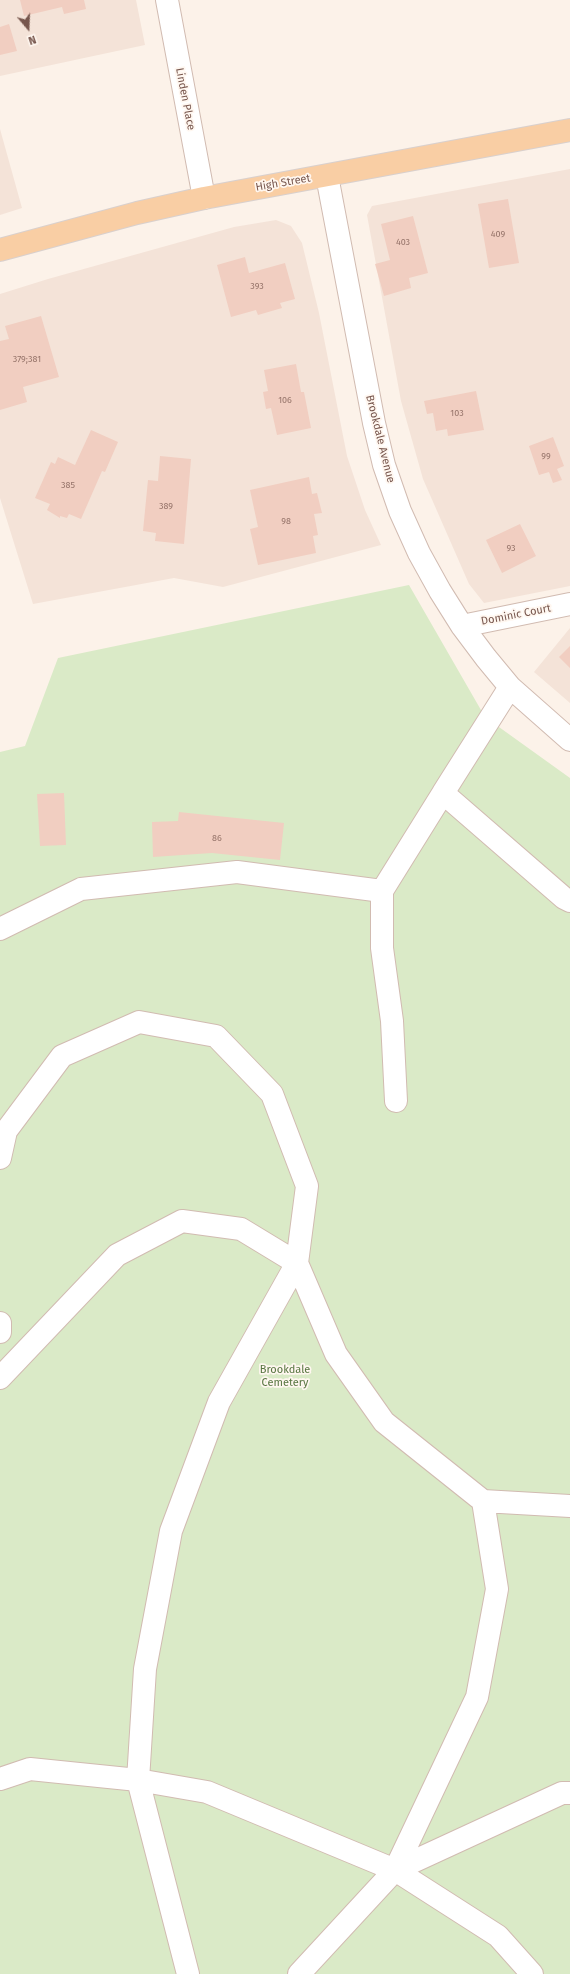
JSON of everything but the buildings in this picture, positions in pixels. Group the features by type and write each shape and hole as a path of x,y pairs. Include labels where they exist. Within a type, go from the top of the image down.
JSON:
{"main road":[{"name":"High Street","path":"0,250 137,213 204,198 570,130"}],"street":[{"name":"Linden Place","path":"167,0 204,198"},
{"name":"Brookdale Avenue","path":"327,176 374,423 384,465 400,511 419,553 462,626 510,687 570,740"},
{"name":"Dominic Court","path":"462,626 570,604"},
{"path":"396,1101 392,1021 382,948 382,891 510,687"},
{"path":"443,793 564,898 570,901"},
{"path":"0,929 81,889 237,872 382,891"},
{"path":"0,1158 6,1132 62,1056 139,1022 216,1036 272,1094 307,1186 297,1263 219,1402 170,1531 145,1669 138,1780 188,1974"},
{"path":"0,1378 117,1255 182,1221 241,1229 297,1263 336,1354 384,1422 483,1501 570,1506"},
{"path":"0,1323 0,1332"},
{"path":"299,1974 395,1870 477,1697 497,1589 483,1501"},
{"path":"0,1779 30,1769 138,1780 207,1792 395,1870 498,1936 532,1974"},
{"path":"395,1870 562,1793 570,1793"}],"shaded area":[{"path":"0,0 136,0 145,45 0,76"},
{"path":"0,129 22,208 0,215"},
{"path":"570,169 570,586 484,603 469,584 423,479 401,401 367,215 372,206"},
{"path":"276,220 291,226 302,243 319,313 347,456 365,510 381,545 223,587 174,578 33,604 0,498 0,294 48,279 234,227"},
{"path":"570,628 570,703 534,672"}],"green space":[{"name":"Brookdale Cemetery","path":"409,585 485,717 570,778 570,1974 0,1974 0,752 25,746 58,658"}]}
